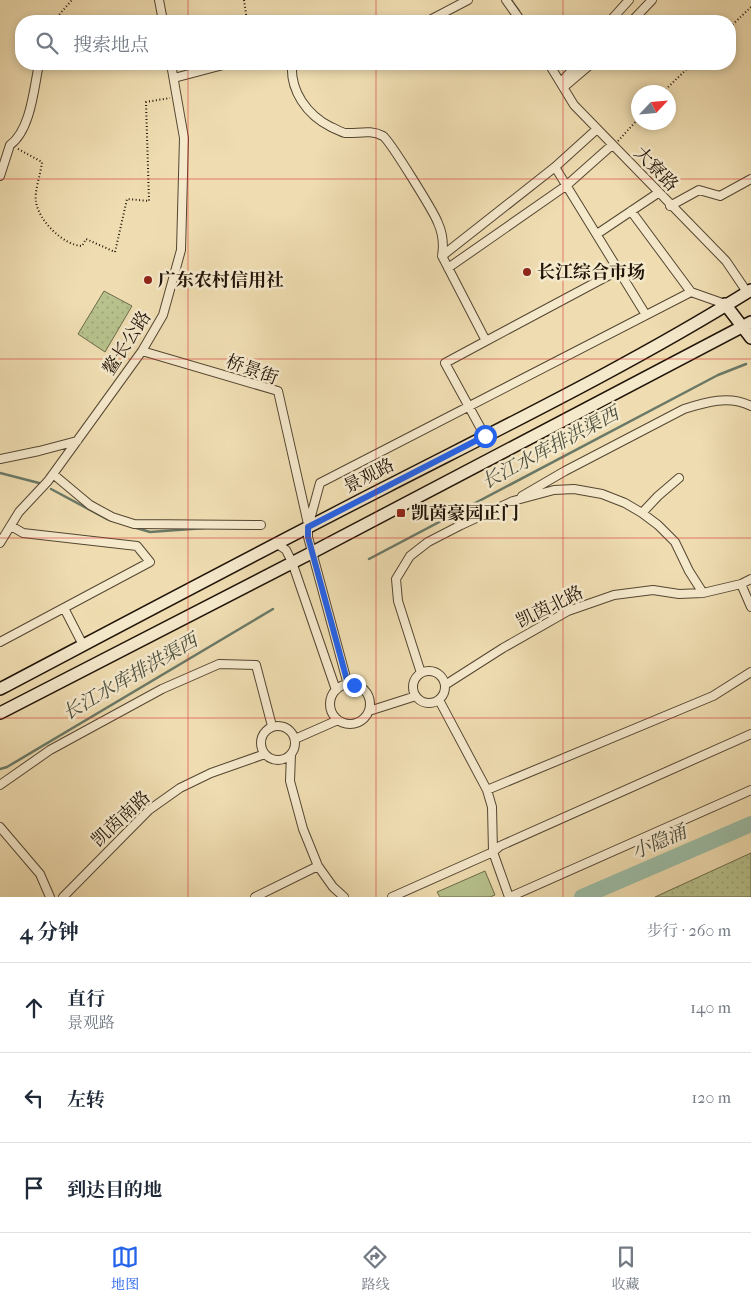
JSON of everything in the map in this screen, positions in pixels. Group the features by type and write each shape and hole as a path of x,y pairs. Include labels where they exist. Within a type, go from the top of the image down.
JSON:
{"main road":[{"name":"景观路","path":"0,689 276,543 485,436 691,327 725,304 750,293"},
{"path":"725,304 746,324 751,338"},
{"path":"0,713 313,552 746,324"}],"street":[{"path":"159,0 162,15"},
{"path":"439,15 468,0"},
{"path":"506,0 516,15"},
{"path":"615,15 629,0"},
{"path":"638,15 652,0"},
{"path":"0,176 10,145 24,127 38,70"},
{"name":"鳌长公路","path":"0,543 19,512 53,474 142,351 163,314 181,250 184,138 172,70"},
{"path":"174,78 204,70"},
{"path":"292,70 291,77 300,102 322,122 344,133 368,131 384,137 437,221 444,244 442,256 486,341"},
{"name":"大寮路","path":"553,70 574,105 670,206 726,261 750,293"},
{"path":"562,85 573,70"},
{"path":"562,85 583,70"},
{"path":"442,256 555,167 597,129"},
{"path":"448,268 567,185 612,145"},
{"path":"555,167 646,315"},
{"path":"670,206 699,190 720,196 751,179"},
{"path":"597,234 658,193"},
{"path":"631,211 691,292 725,304"},
{"path":"485,436 445,362 619,270"},
{"path":"348,684 308,537 308,527 320,483 691,292"},
{"name":"桥景街","path":"142,351 278,391 308,527"},
{"path":"421,673 398,601 396,578 410,556 428,542 513,501 541,484 684,409 704,403 725,400 745,403 751,406"},
{"path":"0,458 39,451 77,441"},
{"path":"53,474 90,505 112,517 134,524 261,525"},
{"path":"642,514 658,496 679,478"},
{"path":"513,501 554,490 574,489 602,494 625,503 658,525 675,542 689,571 703,593"},
{"path":"0,642 150,562 137,546 23,533 11,526"},
{"path":"276,543 286,550 292,562 336,690"},
{"name":"凯茵北路","path":"445,685 503,648 568,611 614,595 653,590 679,594 703,593 741,584 751,579"},
{"path":"741,584 751,607"},
{"path":"64,608 83,645"},
{"path":"0,786 50,750 162,689 219,664 256,665 272,726"},
{"path":"426,671 437,672 444,680 445,685 445,691 440,700 435,702 424,702 416,696 413,686 414,681 421,673 426,671"},
{"path":"487,790 713,696 751,672"},
{"path":"348,684 354,685 366,692 369,698 369,711 362,721 356,724 349,724 338,720 331,709 332,696 336,690 348,684"},
{"path":"369,711 416,696"},
{"path":"440,700 487,790 492,807 493,852 510,897 751,790"},
{"path":"295,739 338,720"},
{"path":"291,754 280,760 269,758 260,744 260,738 263,733 272,726 278,725 289,729 295,739 295,745 291,754 290,781 303,829 318,866 333,887 344,897"},
{"path":"392,897 493,852 500,846 751,734"},
{"name":"凯茵南路","path":"63,897 149,810 180,788 211,773 265,754"},
{"path":"0,827 40,874 50,897"},
{"path":"255,897 318,866"}],"path":[{"path":"59,15 72,0"},
{"path":"244,0 246,15"},
{"path":"736,21 751,7"},
{"path":"670,85 686,70"},
{"path":"10,145 42,162 35,200 39,213 57,235 72,246 82,246 86,239 115,252 127,199 149,201 146,102 177,97"},
{"path":"612,145 631,127"}],"green space":[{"path":"104,291 132,306 105,352 78,334"},
{"path":"751,853 751,897 655,897"},
{"path":"485,871 495,895 490,897 440,897 437,892"}],"waterway":[{"path":"511,0 519,11"},
{"name":"长江水库排洪渠西","path":"369,559 718,375 746,364"},
{"path":"0,473 39,483"},
{"path":"51,489 114,521"},
{"path":"133,527 150,532 205,528"},
{"name":"长江水库排洪渠西","path":"0,769 7,767 273,609"},
{"name":"小隐涌","path":"582,897 751,824"}],"place":[{"name":"长江综合市场","path":"527,272"},
{"name":"广东农村信用社","path":"148,280"},
{"name":"凯茵豪园正门","path":"401,513"}],"route":[{"path":"354,685 348,684 308,537 308,527 485,436"}]}
